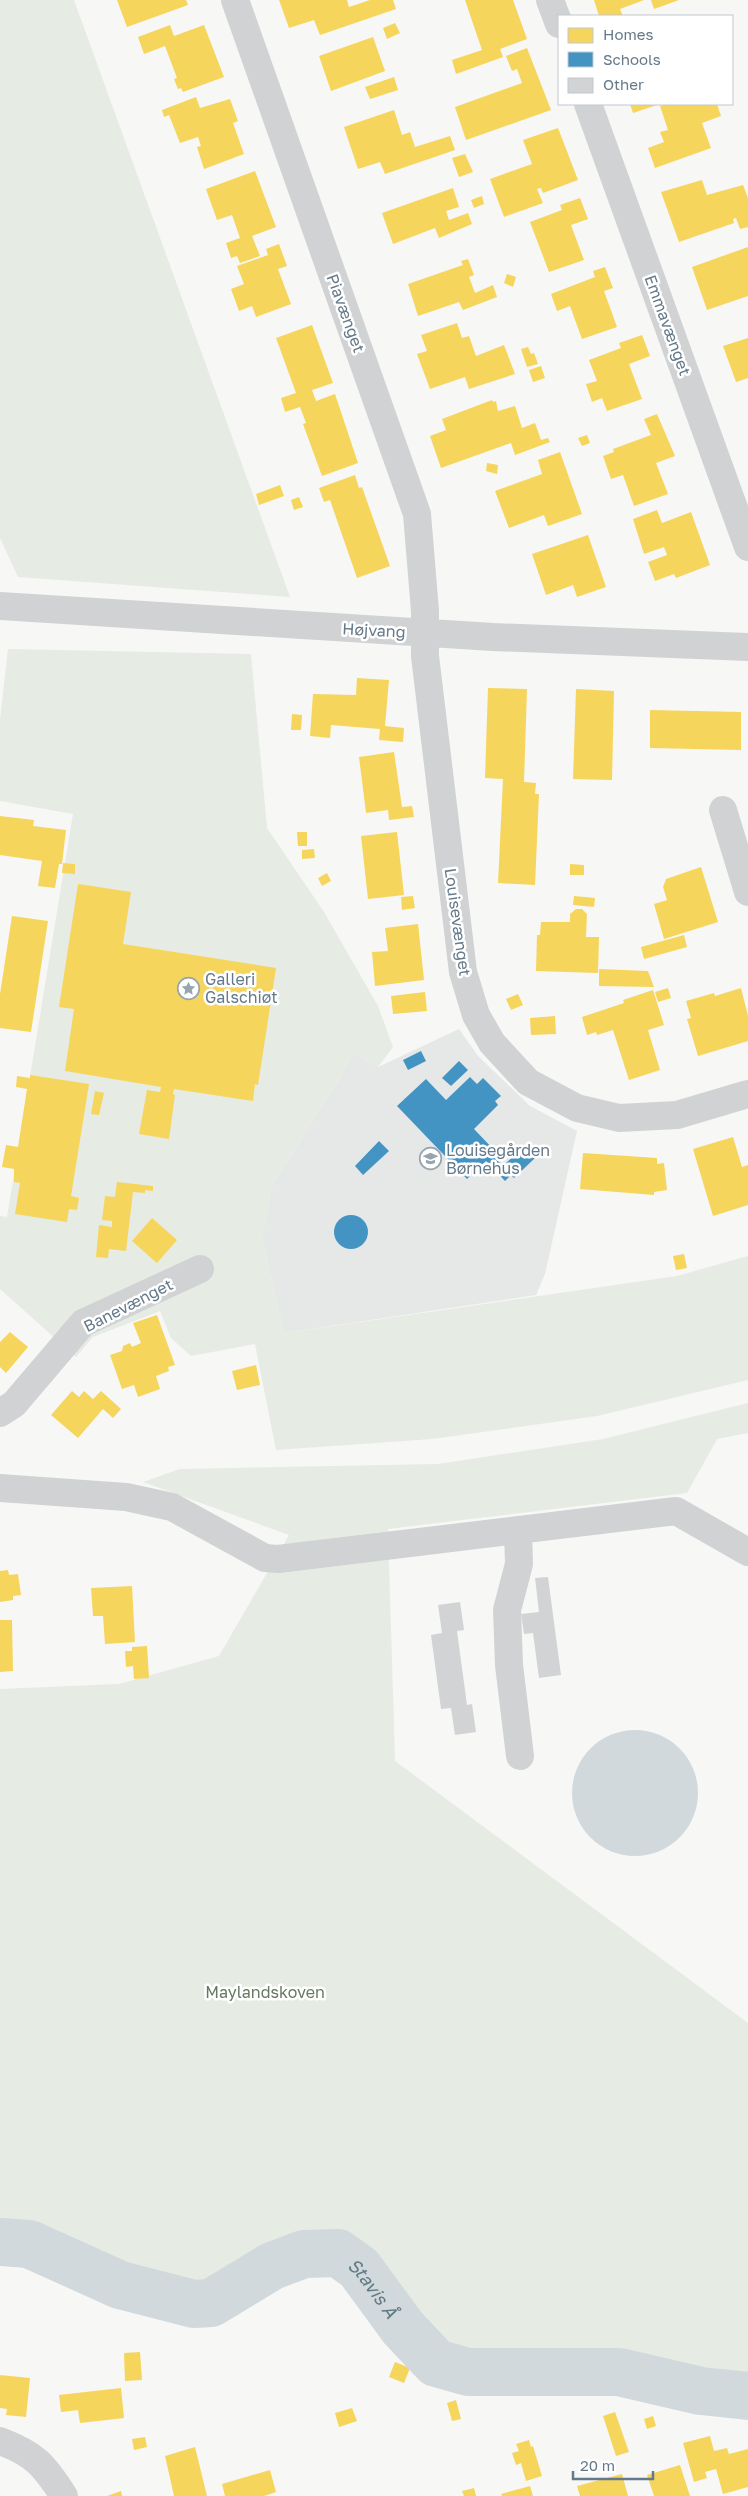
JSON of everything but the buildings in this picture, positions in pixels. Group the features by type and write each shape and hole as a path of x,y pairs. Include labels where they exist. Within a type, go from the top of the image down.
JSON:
{"street":[{"name":"Piavænget","path":"235,0 417,514 425,633"},
{"path":"550,0 558,21"},
{"name":"Emmavænget","path":"588,105 748,547"},
{"name":"Højvang","path":"0,606 425,633 748,646"},
{"name":"Louisevænget","path":"425,633 425,656 463,972 476,1015 492,1043 528,1082 577,1108 619,1118 677,1115 748,1094"},
{"path":"723,810 748,892"},
{"name":"Banevænget","path":"0,1413 14,1404 83,1323 200,1270"},
{"path":"0,1488 126,1496 172,1508 254,1555 265,1558 278,1559 676,1510 748,1552"},
{"path":"518,1530 519,1564 506,1610 509,1665 520,1756"},
{"path":"0,2441 25,2450 48,2472 64,2496"}],"shaded area":[{"name":"Louisegården Børnehus","path":"459,1029 478,1056 530,1106 577,1131 545,1274 536,1295 284,1333 262,1238 271,1187 354,1052 378,1067"},
{"path":"635,1730 659,1735 679,1749 693,1769 698,1793 693,1817 679,1837 659,1851 635,1856 611,1851 591,1837 577,1817 572,1793 577,1769 591,1749 611,1735"}],"green space":[{"path":"0,0 74,0 290,597 18,577 0,538"},
{"name":"Galleri Galschiøt","path":"8,649 251,654 267,828 324,912 378,1006 393,1047 378,1067 354,1052 271,1187 262,1238 284,1333 677,1276 748,1256 748,1380 597,1416 432,1439 276,1450 255,1344 191,1356 171,1338 160,1311 93,1337 76,1357 0,1289 0,1216 7,1217 73,814 0,801 0,720"},
{"name":"Maylandskoven","path":"748,1403 748,1433 717,1439 687,1493 388,1529 395,1761 748,2023 748,2396 701,2391 619,2372 468,2372 436,2363 403,2328 359,2268 338,2253 304,2254 272,2266 211,2303 194,2304 120,2285 29,2244 0,2242 0,1689 119,1684 219,1656 289,1535 143,1482 180,1469 438,1464 603,1439"}],"waterway":[{"name":"Stavis Å","path":"0,2242 29,2244 120,2285 194,2304 211,2303 272,2266 304,2254 338,2253 359,2268 403,2328 436,2363 468,2372 619,2372 701,2391 748,2396"}],"place":[{"name":"Galleri Galschiøt","path":"189,988"},
{"name":"Louisegården Børnehus","path":"430,1159"}]}
